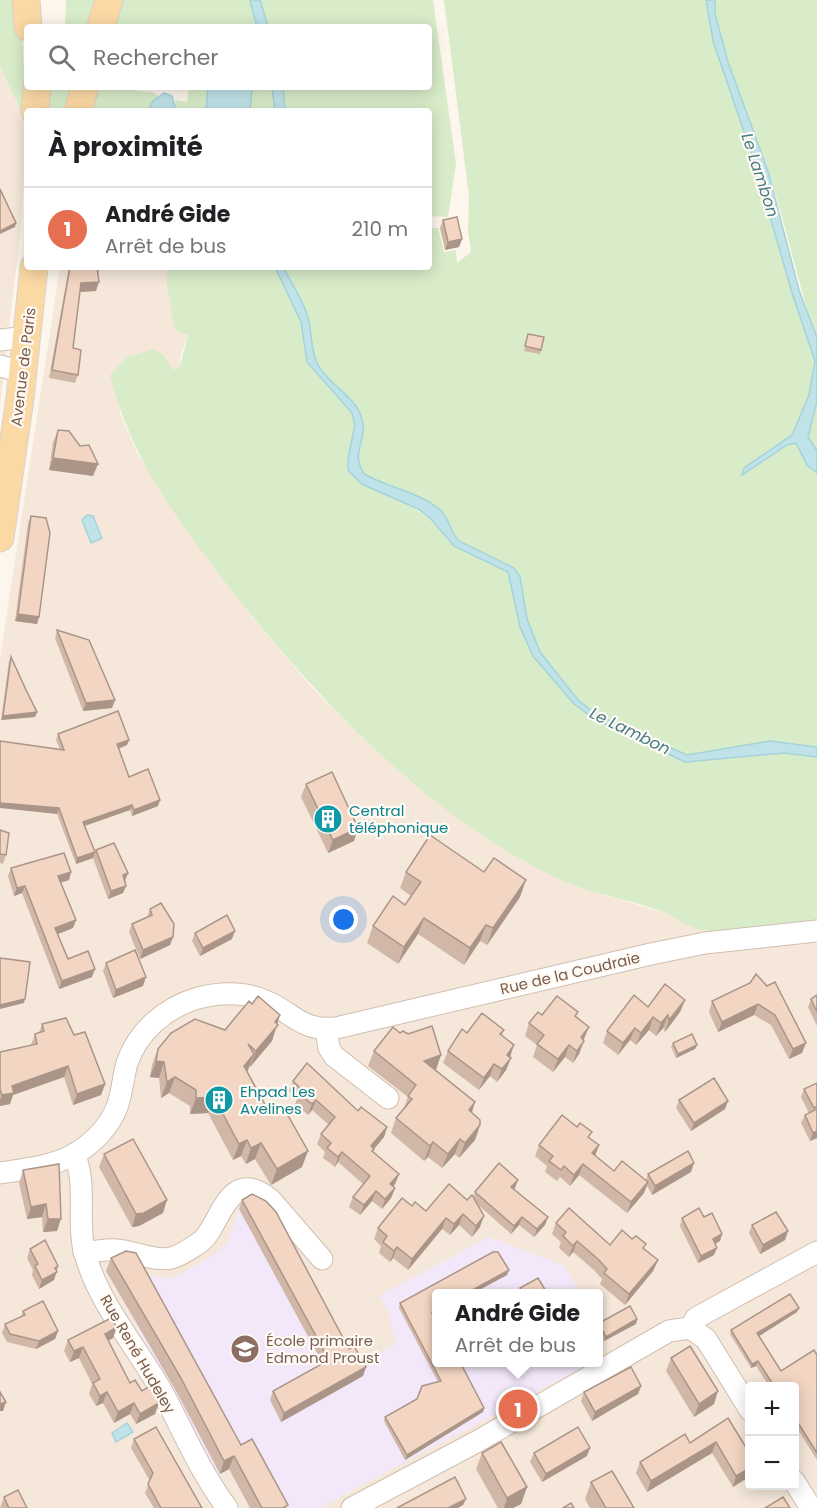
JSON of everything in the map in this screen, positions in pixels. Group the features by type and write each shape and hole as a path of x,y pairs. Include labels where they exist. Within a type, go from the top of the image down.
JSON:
{"main road":[{"path":"26,0 28,24"},
{"path":"41,0 41,24"},
{"path":"102,24 108,0"},
{"path":"36,108 37,90"},
{"path":"79,108 84,90"},
{"name":"Avenue de Paris","path":"0,538 11,369 27,337 34,270"}],"street":[{"path":"0,340 27,337"},
{"name":"Rue de la Coudraie","path":"0,1173 50,1164 74,1154 96,1138 113,1114 128,1062 143,1033 165,1014 197,999 236,994 269,1003 297,1021 326,1029 651,954 705,944 817,931"},
{"path":"326,1029 329,1048 334,1056 388,1098"},
{"name":"Rue René Hudeley","path":"74,1154 79,1167 84,1252 90,1269 122,1330 165,1396 198,1466 227,1508"},
{"path":"84,1252 115,1250 173,1258 203,1240 210,1232 222,1204 230,1197 249,1190 263,1194 271,1200 322,1259"},
{"path":"690,1328 696,1318 817,1252"},
{"path":"352,1508 478,1441 669,1331 690,1328 706,1340 745,1402"},
{"path":"799,1488 811,1508"}],"shaded area":[{"path":"0,66 24,118 24,176 21,227 0,406"},
{"path":"60,270 168,270 166,279 188,334 180,358 180,366 173,370 163,355 119,411 137,453 192,538 254,619 314,690 406,778 489,838 604,895 662,912 698,929 717,930 817,920 817,1508 0,1508 0,658"},
{"name":"École primaire Edmond Proust","path":"259,1196 355,1360 367,1362 397,1342 392,1332 389,1312 379,1296 489,1237 565,1266 578,1289 432,1289 432,1367 583,1367 319,1508 250,1508 229,1469 218,1476 105,1268 113,1263 145,1274 168,1279 175,1277 220,1251 228,1241 239,1209"}],"green space":[{"path":"0,0 20,0 26,108 24,108 24,118 0,66"},
{"path":"66,0 103,0 97,24 65,24"},
{"path":"116,0 250,0 256,24 110,24"},
{"path":"260,0 433,0 456,164 448,217 432,216 432,108 285,108 283,90 432,90 432,24 267,24"},
{"path":"444,0 706,0 713,41 752,155 793,296 815,361 809,395 792,435 744,468 743,474 787,445 796,443 807,465 817,473 817,747 770,741 687,755 597,715 578,700 540,652 527,619 520,576 459,541 452,534 448,522 364,474 358,458 363,431 361,416 352,402 327,377 317,363 305,308 285,270 432,270 432,228 438,228 444,252 456,250 457,263 471,252 468,231 469,196"},
{"path":"715,0 817,0 817,338 768,171 727,63 716,19"},
{"path":"50,90 80,90 75,108 47,108"},
{"path":"91,90 137,90 152,92 158,96 150,108 87,108"},
{"path":"189,90 272,90 275,108 176,108 175,100 187,102"},
{"path":"168,270 276,270 301,322 307,362 352,413 355,425 348,458 348,470 430,518 454,546 508,572 533,656 574,704 595,719 685,762 784,753 817,757 817,920 738,930 697,929 663,912 566,882 517,857 470,827 425,793 339,714 263,629 191,537 158,487 130,434 110,375 127,357 154,349 163,355 173,370 180,366 188,335 175,331 166,279"},
{"path":"817,401 817,451 808,438"}],"water":[{"path":"250,0 260,0 267,24 256,24"},
{"name":"Le Lambon","path":"706,0 715,0 715,14 728,62 768,171 799,290 817,338 817,401 808,437 817,451 817,473 807,465 796,443 787,445 742,475 744,468 792,435 809,395 815,361 793,296 752,155 713,41"},
{"path":"208,90 252,90 250,108 206,108"},
{"path":"272,90 283,90 285,108 275,108"},
{"path":"164,93 172,96 175,108 150,108 153,101"},
{"name":"Le Lambon","path":"276,270 285,270 305,308 315,358 321,370 352,402 361,416 363,431 358,458 364,474 434,505 445,515 459,541 514,568 520,576 527,619 540,652 578,700 597,715 687,755 770,741 817,747 817,757 784,753 685,762 595,719 574,704 533,656 520,627 508,572 454,546 430,518 418,509 362,484 348,470 348,458 355,425 352,413 307,362 301,322"},
{"path":"87,515 93,516 102,538 91,543 82,520"},
{"path":"127,1423 133,1432 116,1442 112,1433"}],"building":[{"path":"0,189 16,223 0,231"},
{"path":"457,217 462,239 448,242 443,220"},
{"path":"69,270 97,270 99,282 81,283 73,348 81,350 78,375 52,370"},
{"path":"528,334 544,337 541,350 525,346"},
{"path":"58,430 69,431 80,446 89,445 98,464 53,458"},
{"path":"31,516 46,518 50,533 39,617 18,614"},
{"path":"57,630 89,640 115,700 86,703"},
{"path":"11,657 26,690 37,712 3,716"},
{"path":"118,711 129,740 117,744 129,777 148,769 160,800 134,810 132,805 83,822 95,852 77,858 59,808 0,803 0,741 64,750 58,734"},
{"path":"332,772 358,828 333,840 306,784"},
{"path":"0,830 9,833 6,855 0,854"},
{"path":"430,835 484,872 494,858 526,880 493,928 486,925 470,948 424,918 404,947 373,926 393,896 405,905 421,882 406,872"},
{"path":"114,843 128,873 123,875 126,886 111,891 96,850"},
{"path":"64,853 71,872 58,876 76,920 55,928 68,959 88,951 95,969 62,981 25,886 17,888 11,868"},
{"path":"161,903 174,924 173,937 143,950 132,924 152,915 150,909"},
{"path":"227,915 235,931 203,948 195,933"},
{"path":"135,950 146,977 116,990 106,963"},
{"path":"0,958 30,962 25,999 0,1005"},
{"path":"756,974 767,986 775,982 806,1043 793,1049 775,1015 758,1004 722,1022 712,1001 750,983"},
{"path":"665,984 685,1000 669,1020 668,1015 661,1023 653,1017 641,1033 635,1028 623,1043 607,1031 634,995 648,1007"},
{"path":"817,995 817,1012 811,999"},
{"name":"Ehpad Les Avelines","path":"258,996 280,1015 275,1022 278,1025 256,1051 248,1044 254,1054 244,1066 269,1112 282,1105 308,1151 277,1169 261,1143 251,1148 247,1140 239,1144 214,1097 196,1098 196,1090 175,1077 167,1082 164,1062 156,1061 158,1049 171,1033 195,1019 225,1030 249,1001 252,1004"},
{"path":"557,996 578,1012 575,1016 589,1027 581,1037 584,1041 577,1051 569,1045 558,1059 537,1044 544,1035 529,1023 538,1012 542,1015"},
{"path":"482,1013 504,1030 500,1034 514,1045 507,1055 511,1058 502,1069 494,1064 484,1078 448,1051 462,1029 467,1033"},
{"path":"66,1018 74,1035 85,1032 105,1084 77,1094 68,1066 12,1086 14,1093 2,1095 0,1052 37,1044 35,1034 44,1031 42,1024"},
{"path":"432,1026 441,1055 424,1061 475,1102 469,1110 480,1120 480,1125 465,1143 460,1139 448,1154 433,1142 430,1146 396,1118 412,1099 408,1096 416,1085 374,1051 393,1027 400,1033 403,1031 408,1034"},
{"path":"692,1034 697,1045 678,1054 673,1043"},
{"path":"307,1063 358,1111 361,1107 387,1127 371,1146 374,1149 372,1151 399,1174 390,1184 395,1188 385,1199 376,1191 364,1205 353,1197 370,1176 342,1152 338,1157 327,1148 331,1143 321,1134 335,1117 316,1100 312,1104 299,1094 302,1090 293,1081"},
{"path":"714,1078 728,1101 694,1123 679,1100"},
{"path":"817,1083 817,1106 814,1108 804,1089"},
{"path":"817,1109 817,1131 813,1133 805,1115"},
{"path":"562,1115 577,1127 580,1123 592,1132 588,1137 599,1145 592,1153 614,1171 622,1161 648,1182 631,1202 583,1164 574,1175 564,1166 561,1170 549,1161 553,1156 539,1145"},
{"path":"133,1139 167,1200 144,1213 136,1214 104,1154"},
{"path":"688,1151 694,1163 655,1186 648,1174"},
{"path":"499,1163 518,1180 511,1187 548,1217 537,1229 522,1217 514,1226 475,1192"},
{"path":"59,1164 61,1219 48,1219 46,1204 31,1207 23,1170"},
{"path":"449,1184 467,1200 472,1195 484,1216 476,1226 463,1214 454,1224 446,1218 412,1259 397,1247 394,1251 383,1242 387,1236 378,1228 402,1198 412,1206 415,1202 426,1211"},
{"path":"252,1194 266,1201 276,1212 349,1349 354,1346 366,1367 284,1413 273,1391 329,1360 242,1200"},
{"path":"569,1208 610,1245 622,1230 632,1239 636,1236 646,1244 643,1248 658,1260 629,1294 604,1273 607,1269 598,1259 577,1241 573,1246 563,1236 566,1232 556,1223"},
{"path":"699,1208 704,1217 712,1213 722,1234 713,1239 717,1248 701,1256 682,1218"},
{"path":"776,1212 788,1231 763,1245 752,1225"},
{"path":"45,1240 58,1266 55,1268 57,1272 42,1280 35,1266 38,1264 30,1249"},
{"path":"126,1251 136,1253 241,1445 252,1439 288,1505 283,1508 262,1508 234,1456 224,1461 181,1378 111,1258"},
{"path":"493,1252 498,1252 509,1270 474,1289 432,1289 432,1364 400,1303"},
{"path":"538,1278 545,1289 521,1289"},
{"path":"790,1294 799,1308 757,1333 781,1371 814,1350 817,1355 817,1453 799,1424 799,1382 771,1382 758,1361 752,1364 731,1330"},
{"path":"43,1301 58,1331 39,1341 10,1334 5,1324 25,1315 23,1311"},
{"path":"630,1306 637,1319 606,1337 603,1331 603,1321"},
{"path":"111,1318 117,1327 105,1334 130,1383 135,1380 142,1391 150,1386 159,1403 140,1414 134,1403 118,1412 107,1392 100,1396 93,1383 100,1379 83,1347 74,1351 68,1340"},
{"path":"690,1346 718,1391 699,1404 671,1358"},
{"path":"434,1367 463,1367 484,1408 407,1455 385,1417 417,1399 422,1386 441,1381"},
{"path":"631,1367 641,1386 595,1412 584,1392"},
{"path":"0,1392 6,1402 0,1404"},
{"path":"728,1418 745,1446 745,1471 736,1476 716,1442 651,1481 640,1462 685,1434 690,1443"},
{"path":"156,1427 202,1508 161,1508 148,1484 153,1473 134,1439"},
{"path":"578,1427 590,1448 546,1474 534,1453"},
{"path":"501,1442 527,1487 507,1498 482,1453"},
{"path":"612,1471 634,1508 606,1508 591,1482"},
{"path":"455,1477 466,1499 448,1508 397,1508"},
{"path":"18,1490 27,1508 9,1508 4,1497"},
{"path":"783,1497 790,1508 765,1508"},
{"path":"571,1503 574,1508 563,1508"}],"place":[{"name":"Central téléphonique","path":"328,819"},
{"name":"Ehpad Les Avelines","path":"219,1100"},
{"name":"École primaire Edmond Proust","path":"245,1349"},
{"name":"André Gide","path":"518,1409"}]}
